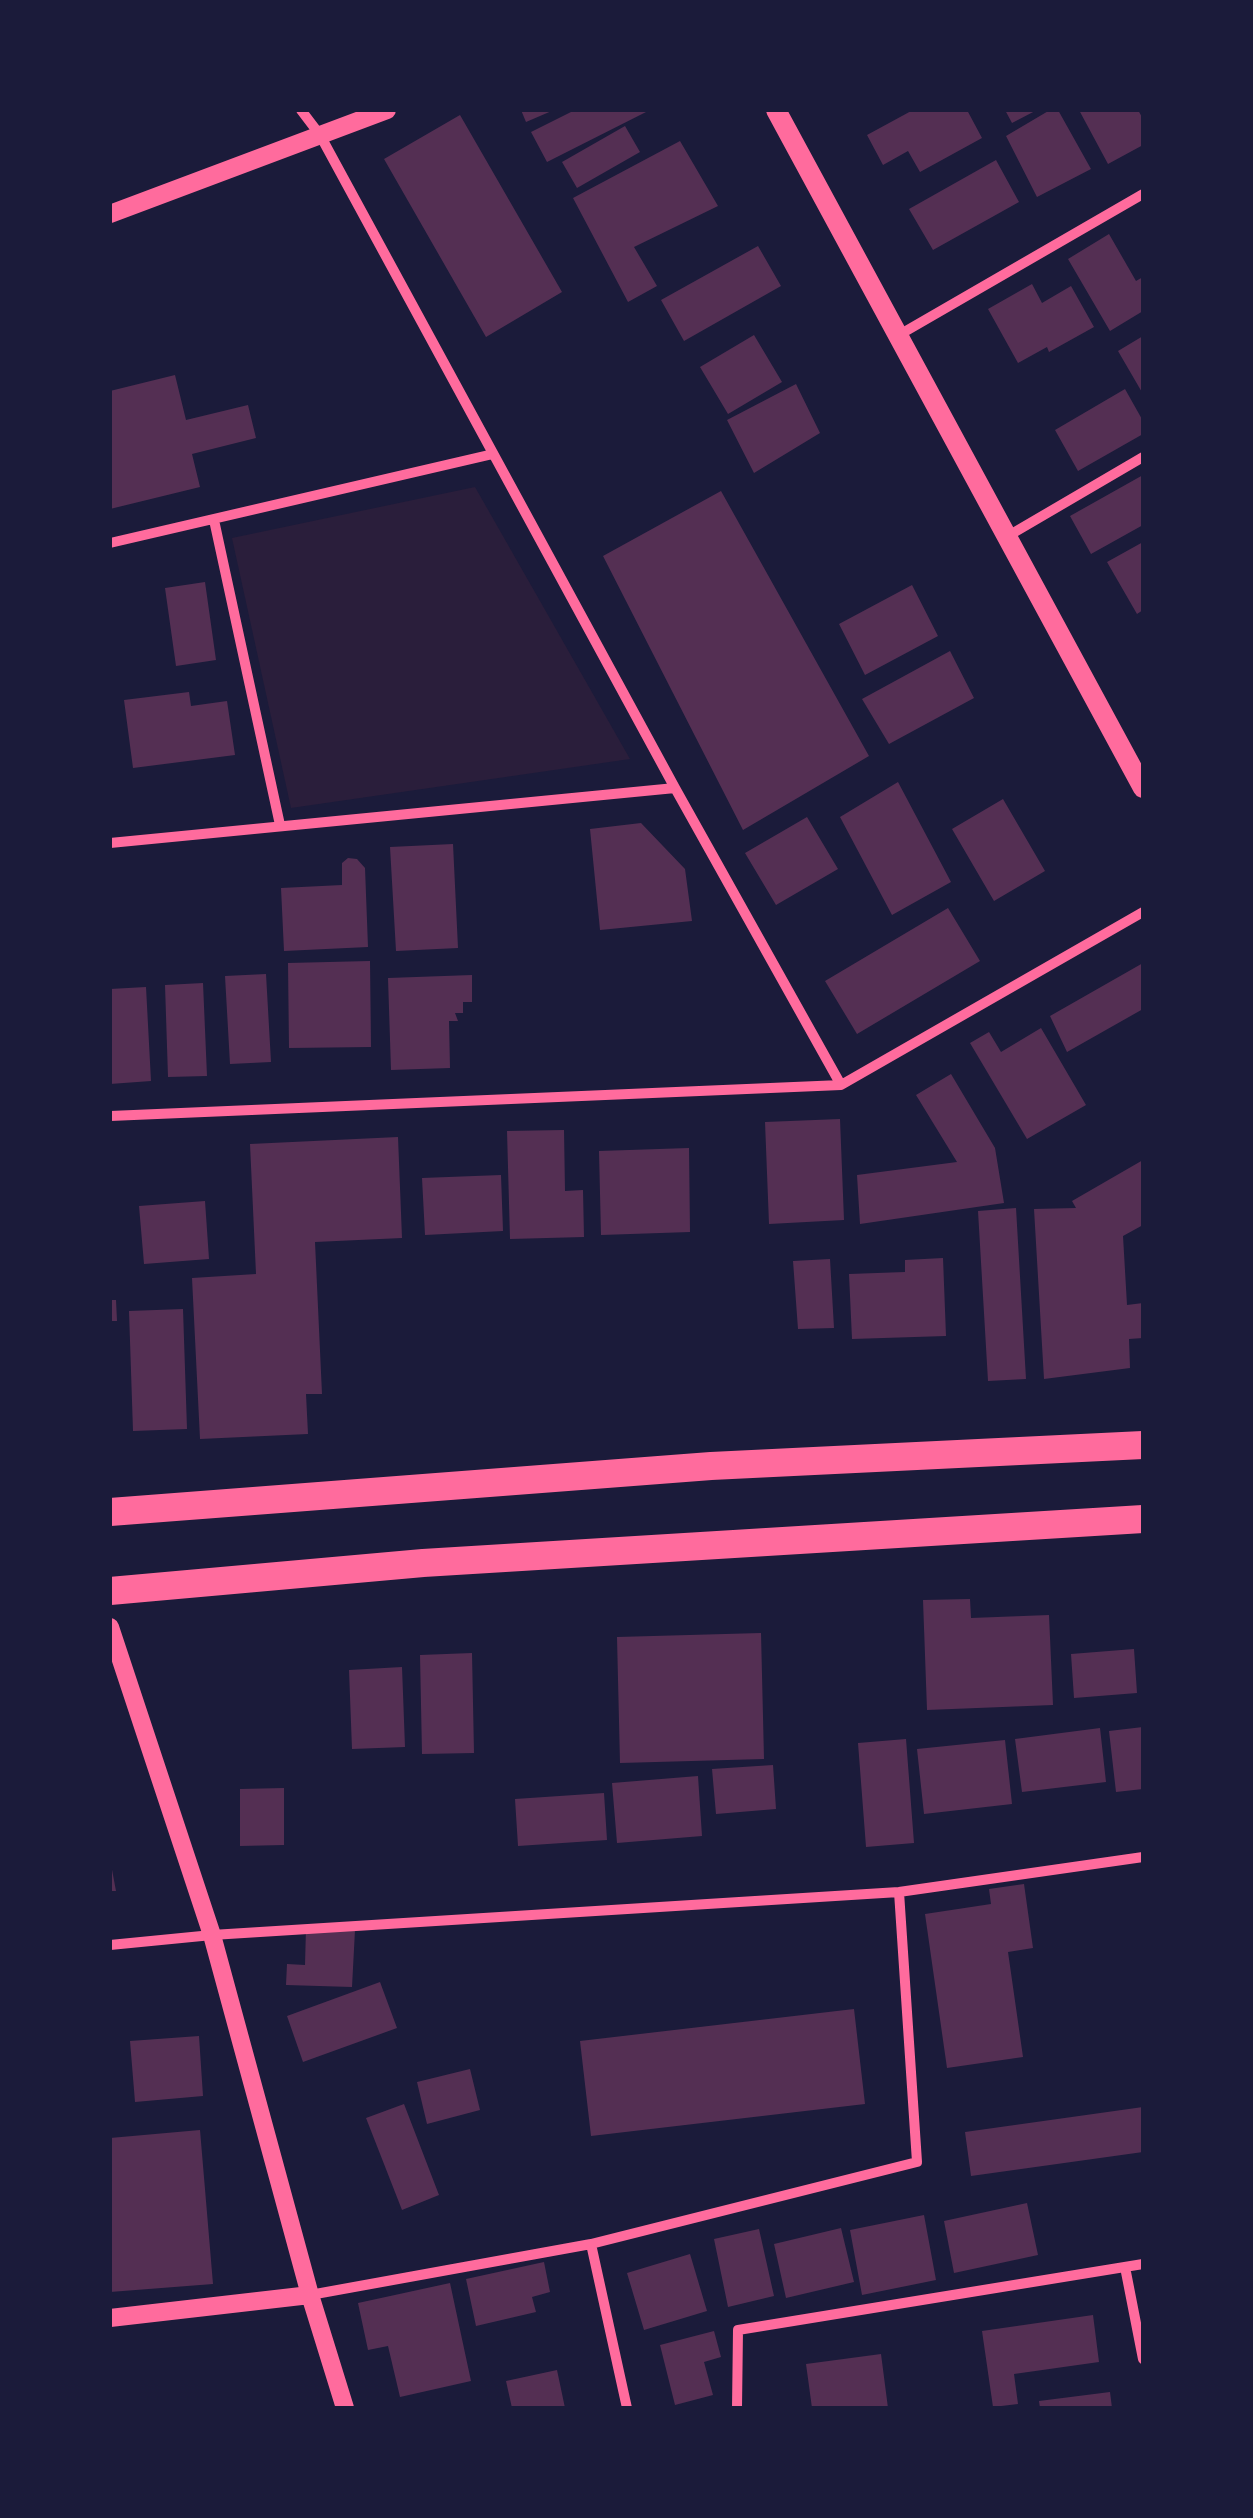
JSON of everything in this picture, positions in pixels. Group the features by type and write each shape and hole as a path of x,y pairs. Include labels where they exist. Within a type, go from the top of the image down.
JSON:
{"highway":[{"path":"110,1512 710,1466 1143,1445"},
{"path":"110,1591 423,1563 1143,1519"}],"main road":[{"path":"776,110 1143,788"}],"street":[{"path":"301,110 320,135 840,1086"},
{"path":"110,214 387,110"},
{"path":"899,335 1143,194"},
{"path":"110,542 493,454"},
{"path":"1008,536 1143,458"},
{"path":"214,520 280,825"},
{"path":"110,844 675,788"},
{"path":"110,1116 840,1086 1143,912"},
{"path":"110,1626 212,1935 310,2295 345,2408"},
{"path":"110,1945 212,1935 899,1892 1143,1857"},
{"path":"110,2318 310,2295 591,2244 917,2162 899,1892"},
{"path":"591,2244 627,2408"},
{"path":"737,2408 738,2330 1143,2264"},
{"path":"1125,2267 1143,2359"}],"shaded area":[{"path":"475,487 630,759 291,808 232,538"}],"building":[{"path":"521,110 554,110 526,122"},
{"path":"575,110 650,110 547,162 531,132"},
{"path":"913,110 967,110 982,138 920,172 908,151 883,165 867,135"},
{"path":"1005,110 1037,110 1012,123"},
{"path":"1050,110 1058,110 1091,169 1037,197 1006,136"},
{"path":"1079,110 1138,110 1143,119 1143,145 1108,164"},
{"path":"460,115 562,292 486,337 384,159"},
{"path":"625,126 640,152 577,188 562,162"},
{"path":"680,141 718,206 634,247 657,286 628,302 573,198"},
{"path":"996,160 1019,202 933,250 909,209"},
{"path":"1109,234 1136,281 1143,277 1143,311 1110,331 1068,259"},
{"path":"758,246 781,286 684,341 661,300"},
{"path":"1032,284 1042,303 1071,286 1094,327 1049,352 1047,347 1018,363 988,309"},
{"path":"754,335 782,382 728,414 700,367"},
{"path":"1143,336 1143,394 1118,351"},
{"path":"175,375 186,420 248,405 256,438 192,454 200,487 110,509 110,391"},
{"path":"796,384 820,433 754,473 727,420"},
{"path":"1125,389 1143,421 1143,434 1078,471 1055,430"},
{"path":"1143,475 1143,525 1091,554 1070,516"},
{"path":"721,491 869,756 743,830 603,556"},
{"path":"1143,542 1143,610 1137,614 1107,562"},
{"path":"205,582 216,660 176,666 165,588"},
{"path":"912,585 938,636 865,675 839,624"},
{"path":"950,651 974,698 889,744 862,699"},
{"path":"189,692 191,706 227,701 235,755 133,768 124,700"},
{"path":"898,782 951,882 892,915 840,817"},
{"path":"1003,799 1045,871 994,901 952,829"},
{"path":"807,817 838,869 776,905 745,853"},
{"path":"641,823 685,869 692,921 600,930 590,829"},
{"path":"453,844 458,948 396,951 390,847"},
{"path":"348,858 357,859 365,868 368,947 284,951 281,888 342,885 342,863"},
{"path":"948,908 980,961 857,1034 825,981"},
{"path":"370,961 371,1047 289,1048 288,963"},
{"path":"1143,963 1143,1009 1067,1052 1050,1016"},
{"path":"266,974 271,1062 230,1064 225,976"},
{"path":"472,975 472,1002 463,1002 463,1013 455,1013 458,1021 449,1021 450,1068 391,1070 388,978"},
{"path":"203,983 207,1076 168,1077 165,985"},
{"path":"146,987 151,1081 110,1084 110,989"},
{"path":"1041,1028 1086,1105 1027,1139 970,1043 989,1032 1001,1052"},
{"path":"951,1074 995,1148 1004,1203 860,1224 857,1175 957,1162 916,1095"},
{"path":"840,1119 844,1220 769,1224 765,1122"},
{"path":"564,1130 565,1191 583,1190 584,1237 510,1239 507,1131"},
{"path":"398,1137 402,1238 315,1242 322,1394 306,1394 308,1434 200,1439 192,1278 256,1274 250,1144"},
{"path":"689,1148 690,1232 601,1235 599,1151"},
{"path":"1143,1160 1143,1225 1123,1236 1127,1305 1143,1303 1143,1338 1129,1339 1130,1368 1044,1379 1034,1209 1076,1208 1072,1201"},
{"path":"501,1175 503,1231 425,1235 422,1178"},
{"path":"205,1201 209,1259 144,1264 139,1206"},
{"path":"1016,1208 1026,1379 988,1381 978,1211"},
{"path":"943,1258 946,1336 852,1339 849,1274 905,1272 905,1260"},
{"path":"830,1259 834,1328 798,1329 793,1261"},
{"path":"110,1300 116,1300 117,1321 110,1321"},
{"path":"183,1309 187,1429 133,1431 129,1311"},
{"path":"970,1599 971,1618 1049,1615 1053,1705 927,1710 923,1600"},
{"path":"761,1633 764,1759 620,1763 617,1637"},
{"path":"1134,1649 1137,1693 1074,1698 1071,1654"},
{"path":"472,1653 474,1753 422,1754 420,1655"},
{"path":"402,1667 405,1747 352,1749 349,1670"},
{"path":"1143,1727 1143,1789 1116,1792 1109,1731"},
{"path":"1100,1728 1106,1782 1022,1792 1015,1739"},
{"path":"906,1739 914,1843 866,1847 858,1743"},
{"path":"1005,1740 1012,1804 924,1814 917,1749"},
{"path":"773,1765 776,1809 716,1814 712,1769"},
{"path":"698,1776 702,1836 617,1843 612,1783"},
{"path":"284,1788 284,1845 240,1846 240,1789"},
{"path":"604,1793 607,1840 518,1846 515,1799"},
{"path":"110,1859 116,1891 110,1891"},
{"path":"1024,1884 1033,1948 1008,1952 1023,2057 947,2068 925,1914 991,1904 989,1889"},
{"path":"306,1928 355,1930 352,1987 286,1985 287,1964 305,1965"},
{"path":"380,1982 397,2028 303,2062 287,2016"},
{"path":"854,2009 865,2104 591,2136 580,2041"},
{"path":"199,2036 203,2096 135,2102 130,2041"},
{"path":"470,2069 480,2110 427,2124 417,2082"},
{"path":"404,2104 439,2195 402,2210 366,2118"},
{"path":"1143,2107 1143,2152 971,2176 965,2132"},
{"path":"200,2130 213,2284 110,2292 110,2138"},
{"path":"1027,2203 1038,2255 954,2273 944,2221"},
{"path":"924,2215 936,2280 862,2295 850,2230"},
{"path":"841,2228 854,2282 786,2298 774,2244"},
{"path":"759,2229 774,2296 728,2307 714,2239"},
{"path":"690,2254 707,2311 644,2330 627,2273"},
{"path":"544,2262 550,2292 532,2297 536,2312 476,2326 466,2279"},
{"path":"450,2283 471,2381 400,2397 388,2346 368,2350 358,2303"},
{"path":"1093,2315 1099,2362 1014,2374 1018,2404 993,2407 982,2331"},
{"path":"714,2331 721,2357 704,2362 713,2395 675,2405 660,2345"},
{"path":"881,2354 888,2408 812,2408 806,2364"},
{"path":"557,2370 565,2408 512,2408 506,2381"},
{"path":"1110,2392 1112,2408 1040,2408 1039,2401"}]}
